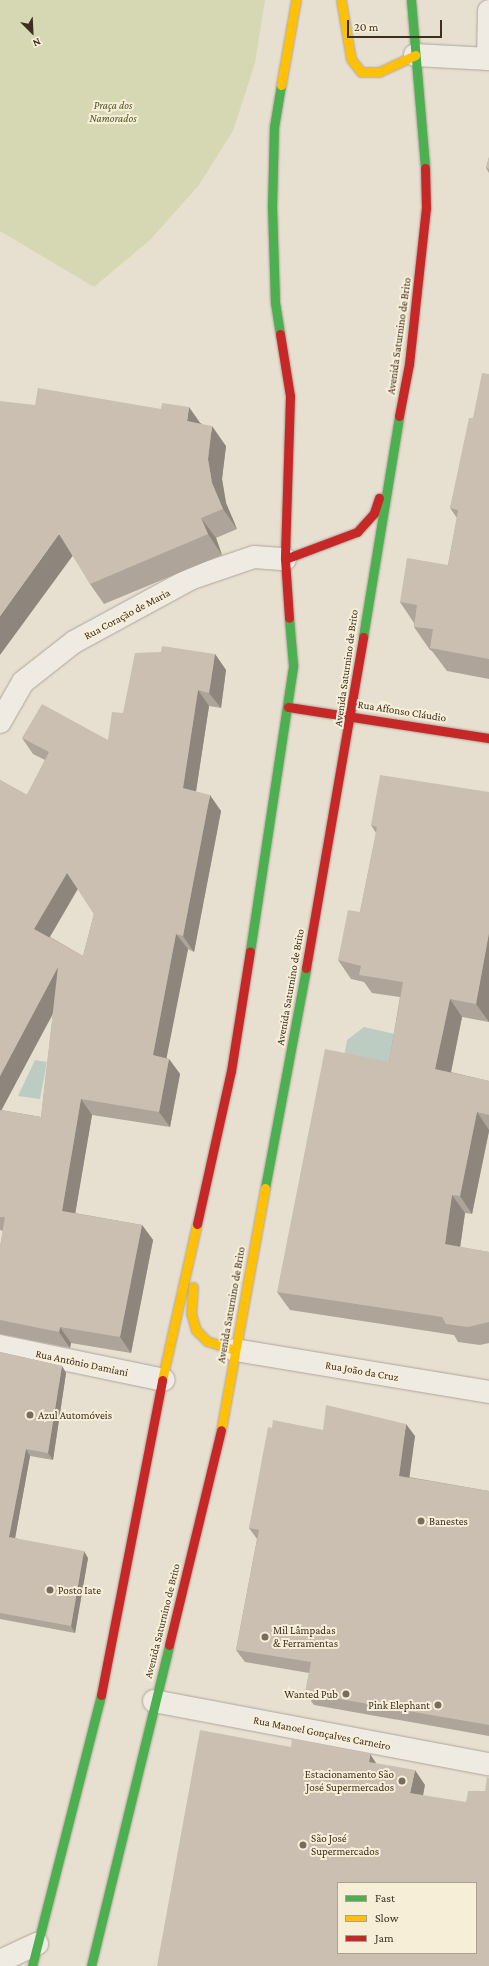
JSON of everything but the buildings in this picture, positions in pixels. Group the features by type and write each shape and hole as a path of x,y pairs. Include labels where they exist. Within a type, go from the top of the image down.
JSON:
{"main road":[{"path":"32,1966 110,1660 155,1414 164,1380 196,1220 231,1071 288,707 293,665 284,559 290,396 275,302 273,154 274,127 296,0"},
{"path":"341,0 351,59 362,72 379,72 415,55"},
{"name":"Avenida Saturnino de Brito","path":"91,1966 221,1429 352,715 387,477 409,364 426,208 424,127 415,55 411,0"},
{"path":"284,559 357,532 374,512 387,477"},
{"name":"Rua Affonso Cláudio","path":"288,707 352,715 489,738"},
{"path":"196,1220 191,1313 196,1330 207,1341 235,1350"}],"street":[{"path":"415,55 488,59 489,11"},
{"name":"Rua Coração de Maria","path":"0,722 24,682 74,642 192,578 254,557 284,559"},
{"name":"Rua Antônio Damiani","path":"0,1346 164,1380"},
{"name":"Rua João da Cruz","path":"235,1350 489,1392"},
{"name":"Rua Manoel Gonçalves Carneiro","path":"154,1701 489,1764"},
{"path":"0,1961 37,1944"}],"green space":[{"name":"Praça dos Namorados","path":"0,0 265,0 255,63 233,131 199,185 150,240 94,287 0,231"}],"shaded area":[{"path":"364,1027 395,1034 389,1065 344,1057 347,1040"},
{"path":"35,1060 47,1062 40,1099 18,1096"}],"traffic: fast":[{"path":"411,0 425,168"},
{"path":"280,334 275,302 272,207 274,127 281,85"},
{"path":"363,637 399,416"},
{"path":"250,951 293,665 289,618"},
{"path":"265,1188 306,968"},
{"path":"91,1966 169,1645"},
{"path":"32,1966 101,1695"}],"traffic: slow":[{"path":"281,85 296,0"},
{"path":"341,0 351,59 361,72 379,72 415,55"},
{"path":"221,1430 265,1188"},
{"path":"162,1380 197,1224"},
{"path":"193,1287 191,1313 196,1330 207,1341 235,1350"}],"traffic: jam":[{"path":"399,416 409,364 426,208 425,168"},
{"path":"280,334 290,396 285,559 289,618"},
{"path":"285,559 357,532 374,513 379,498"},
{"path":"306,968 363,637"},
{"path":"288,707 489,738"},
{"path":"197,1224 231,1071 250,951"},
{"path":"101,1695 162,1380"},
{"path":"169,1645 221,1430"}],"place":[{"name":"Azul Automóveis","path":"30,1415"},
{"name":"Banestes","path":"421,1521"},
{"name":"Posto Iate","path":"50,1590"},
{"name":"Mil Lâmpadas & Ferramentas","path":"265,1637"},
{"name":"Wanted Pub","path":"346,1694"},
{"name":"Pink Elephant","path":"438,1705"},
{"name":"Estacionamento São José Supermercados","path":"402,1781"},
{"name":"São José Supermercados","path":"303,1845"}]}
